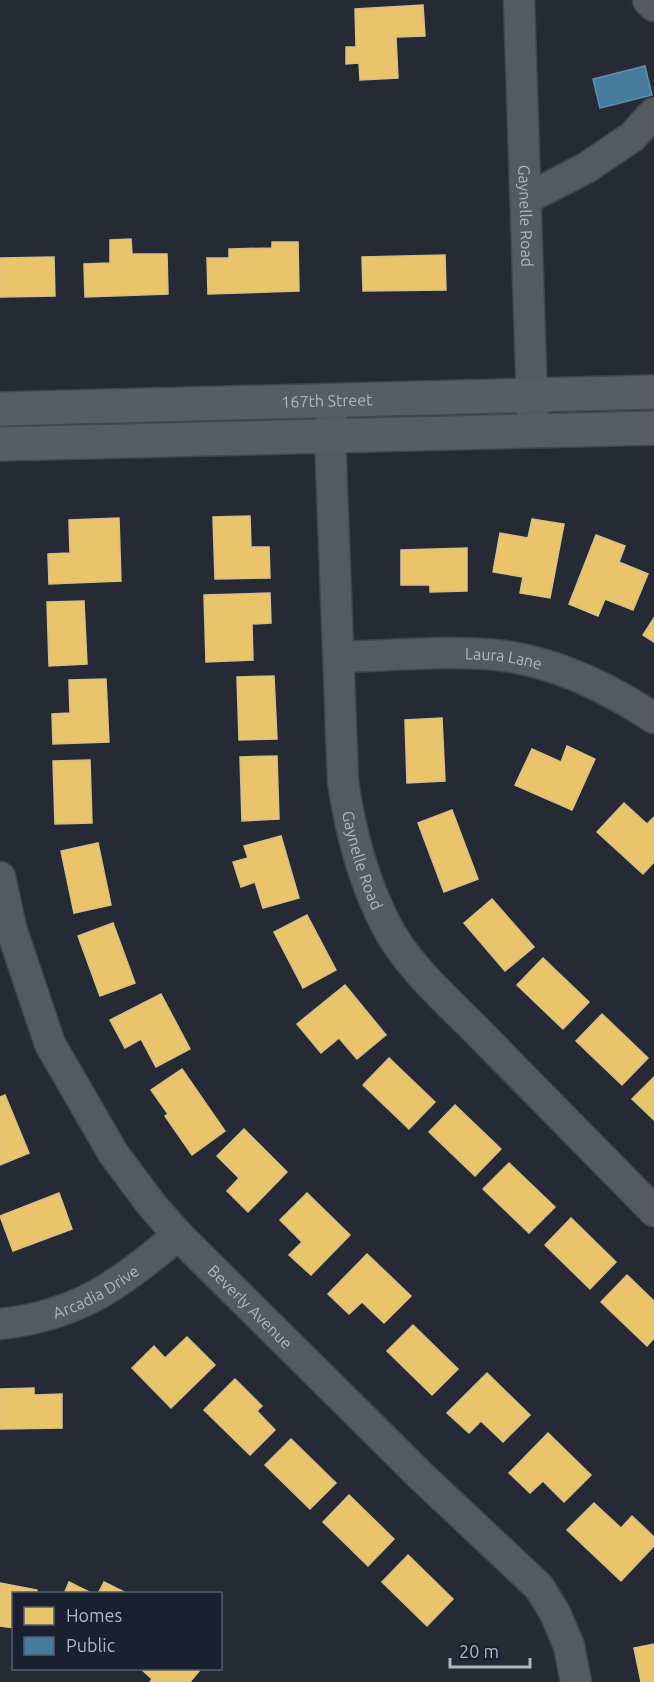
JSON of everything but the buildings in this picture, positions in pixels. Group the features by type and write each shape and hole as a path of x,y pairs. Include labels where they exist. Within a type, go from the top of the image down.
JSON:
{"main road":[{"name":"167th Street","path":"0,409 654,392"},
{"path":"0,444 654,428"}],"street":[{"name":"Gaynelle Road","path":"519,0 533,432"},
{"path":"648,0 654,6"},
{"path":"526,199 586,168 632,137 654,114"},
{"name":"Gaynelle Road","path":"332,400 330,437 343,781 348,818 375,901 387,927 422,974 654,1211"},
{"name":"Laura Lane","path":"339,657 465,653 498,655 536,662 614,693 654,718"},
{"name":"Beverly Avenue","path":"0,877 5,930 50,1044 113,1153 151,1204 178,1235 422,1477 539,1587 555,1613 569,1646 576,1682"},
{"name":"Arcadia Drive","path":"0,1324 22,1322 83,1303 109,1289 178,1235"}]}
